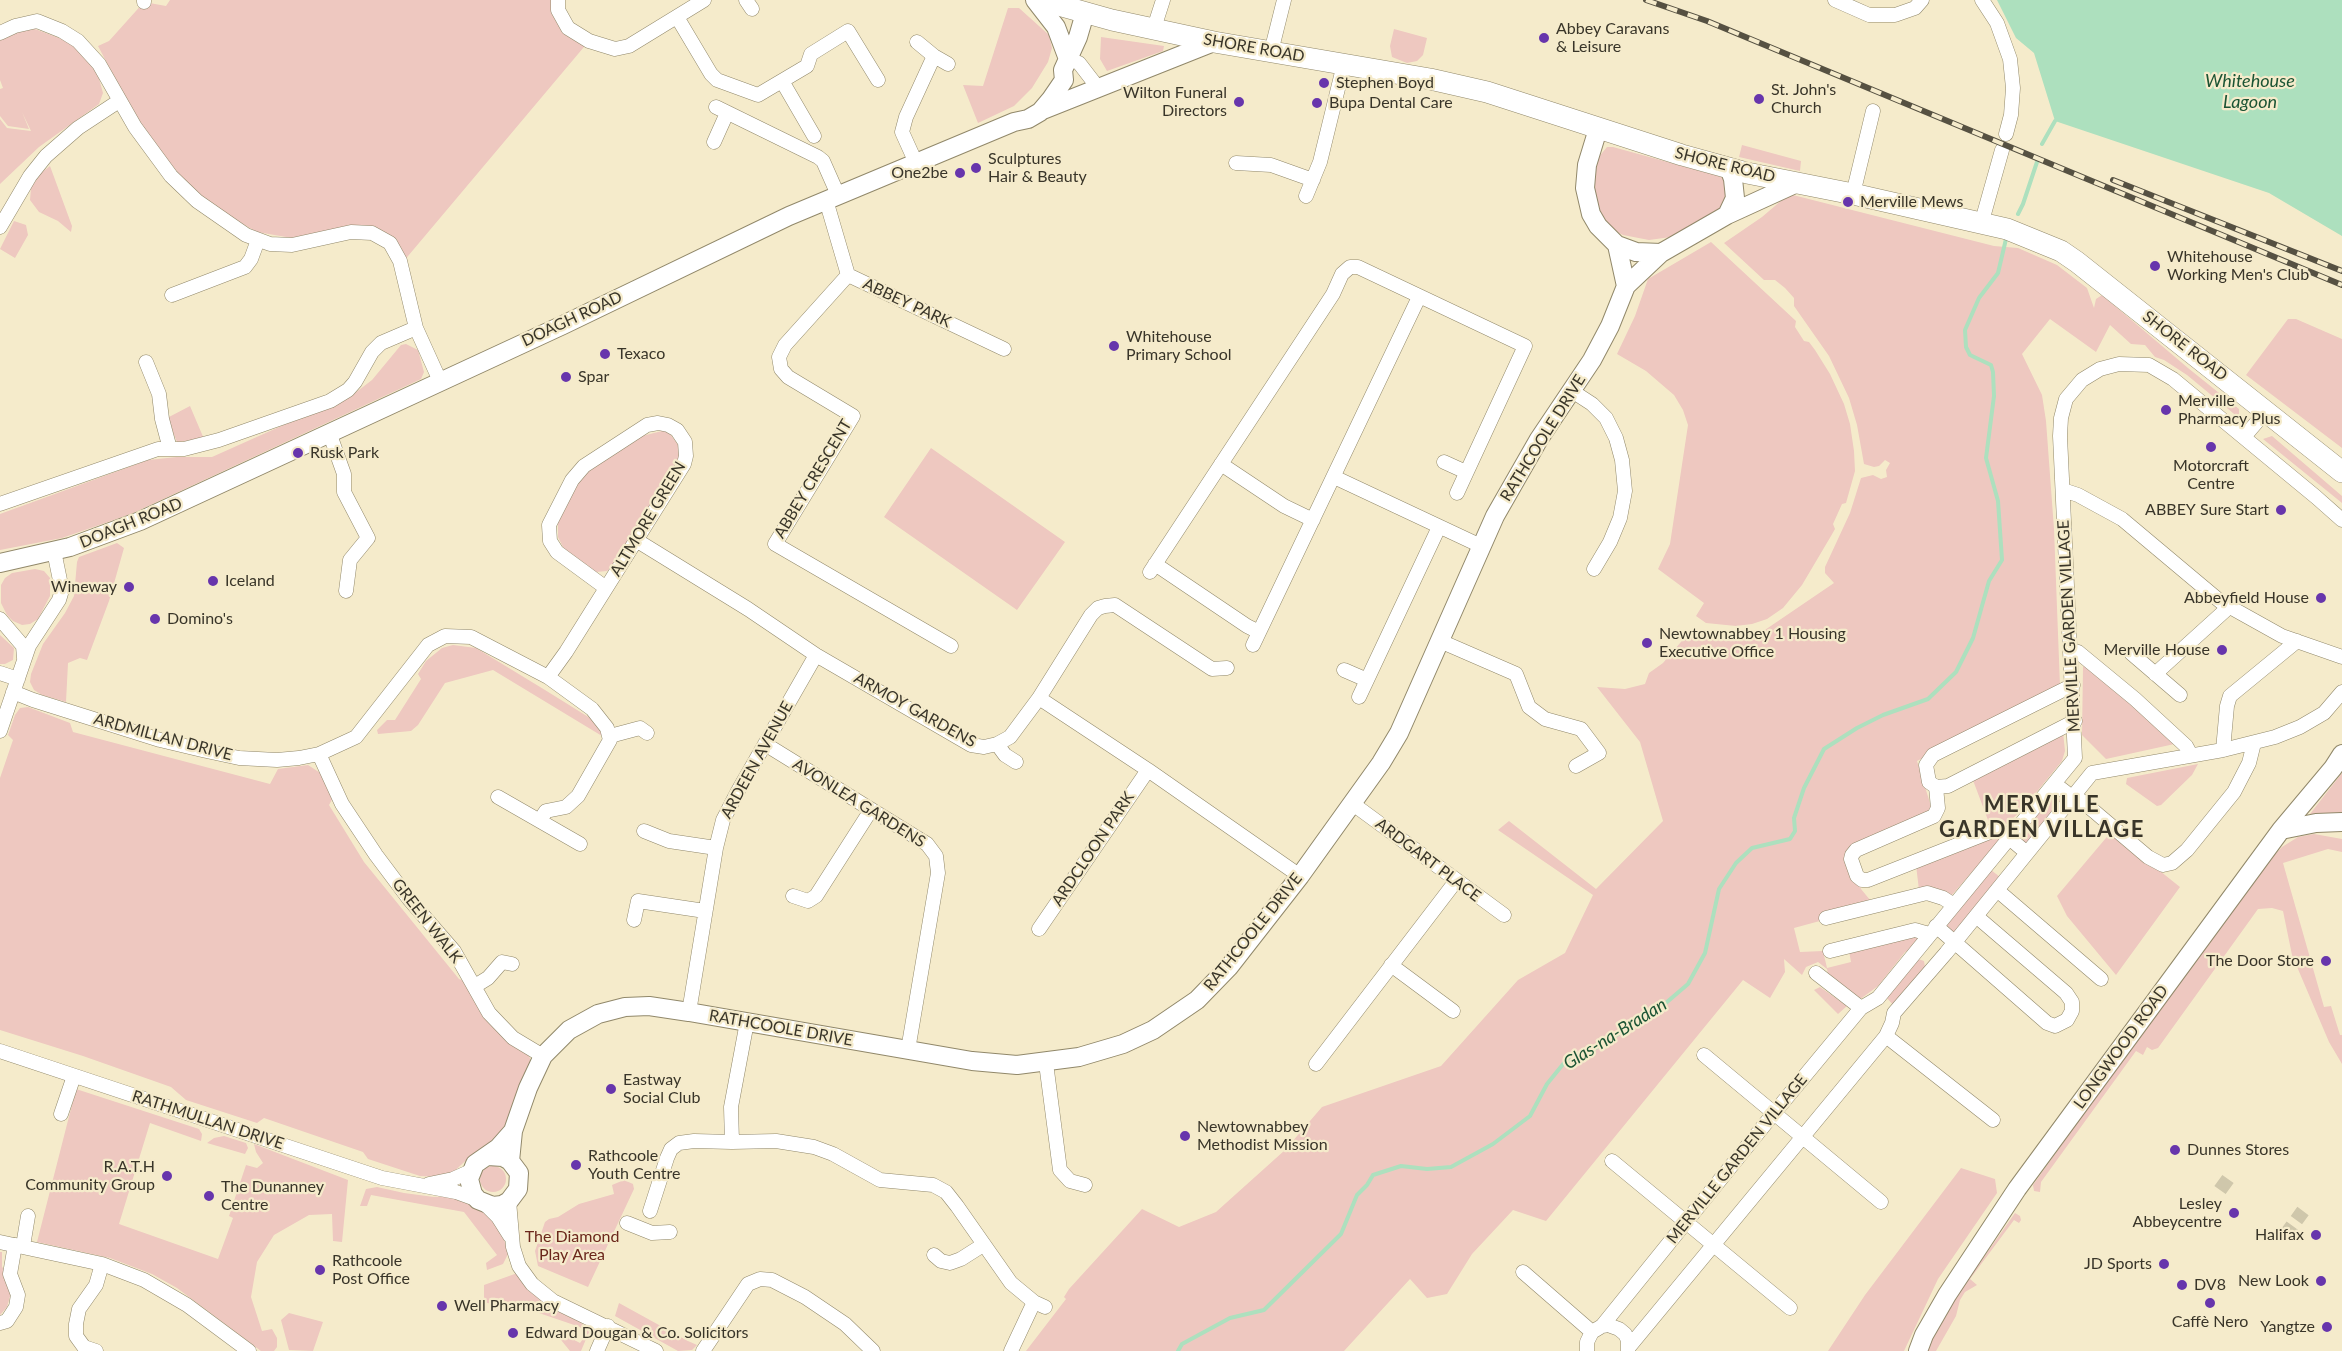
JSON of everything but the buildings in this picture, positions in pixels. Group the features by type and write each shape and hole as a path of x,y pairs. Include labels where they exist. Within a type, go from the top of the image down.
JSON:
{"main road":[{"name":"SHORE ROAD","path":"1040,0 1085,13 1214,42 1430,79 1487,92 1598,129 1729,168 1982,221 2010,230 2061,251 2077,262 2267,410 2342,472"}],"street":[{"path":"558,0 558,10 568,28 589,41 615,50 629,46 704,0"},
{"path":"1035,0 1056,27 1066,64"},
{"path":"1154,28 1162,0"},
{"path":"1271,52 1284,0"},
{"path":"1835,0 1869,15 1895,15 1915,8 1922,0"},
{"path":"1982,0 1996,23 2010,59 2013,88 2012,115 2006,134"},
{"path":"1040,112 1064,80 1066,64 1078,37 1085,13"},
{"path":"677,17 711,74 717,80 758,95 807,66 811,54 848,31 878,80"},
{"path":"0,33 15,26 37,21 62,31 90,52 119,101 171,176 197,201 246,236 270,243 292,244 351,232 372,233 390,243 400,261 416,328 440,381"},
{"path":"917,42 934,57 948,64"},
{"name":"DOAGH ROAD","path":"0,563 89,541 140,521 832,197 1214,42"},
{"path":"916,163 902,132 906,117 934,57"},
{"path":"1014,122 1042,91 1053,74 1066,64 1079,63 1099,89"},
{"path":"1305,196 1320,162 1344,64"},
{"path":"782,81 814,136"},
{"path":"0,227 30,176 46,156 78,128 119,101"},
{"name":"ABBEY PARK","path":"714,142 722,110 819,157 832,197 848,275 1004,349"},
{"path":"1853,194 1873,111"},
{"path":"1598,129 1587,165 1585,188 1587,203 1598,226 1617,245 1636,252 1661,253"},
{"path":"1982,221 2002,150"},
{"path":"1244,159 1271,165 1313,180"},
{"path":"1727,215 1735,198 1729,168"},
{"name":"RATHCOOLE DRIVE","path":"510,1161 513,1131 528,1088 543,1056 569,1030 598,1014 625,1007 649,1006 908,1050 1017,1065 1046,1063 1093,1054 1123,1044 1153,1030 1197,1000 1229,967 1300,876 1382,763 1399,733 1481,546 1518,473 1572,391 1610,326 1626,286 1661,253 1727,215 1797,183"},
{"path":"172,295 245,267 251,259 258,240"},
{"path":"1617,245 1626,286"},
{"path":"1259,632 1152,568 1333,294 1342,273 1350,267 1358,267 1525,346 1457,493"},
{"name":"ABBEY CRESCENT","path":"848,275 785,345 779,357 781,369 788,378 853,416 775,544 951,646"},
{"path":"1253,645 1419,297"},
{"path":"0,504 158,449 184,449 219,440 330,401 348,390 372,352 381,343 416,328"},
{"path":"146,362 159,394 162,418 170,448"},
{"name":"MERVILLE GARDEN VILLAGE","path":"1597,1329 1861,1008 1878,998 2075,758 2060,436 2061,418 2066,399 2082,380 2100,369 2119,364 2149,366 2173,378 2342,520"},
{"path":"1572,391 1592,404 1606,418 1616,438 1622,460 1625,490 1620,518 1610,542 1594,569"},
{"path":"2244,437 2267,410"},
{"name":"ALTMORE GREEN","path":"548,676 566,652 684,464 685,442 676,430 668,425 658,423 647,425 584,466 572,480 549,525 550,541 558,552 606,588"},
{"path":"329,432 344,474 344,492 368,538 350,560 346,591"},
{"path":"1444,462 1466,472"},
{"path":"1221,464 1284,506 1313,520"},
{"path":"1334,477 1481,546"},
{"path":"2062,490 2078,495 2122,519 2229,607 2282,636 2342,657"},
{"path":"1359,697 1439,527"},
{"name":"ARMOY GARDENS","path":"636,540 748,609 816,655 971,745 984,747 997,744 1010,737 1039,698 1091,615 1098,608 1115,605 1212,669 1227,668"},
{"path":"0,730 24,658 59,600 62,590 54,551"},
{"path":"2155,674 2229,607"},
{"path":"3,623 27,632 41,627"},
{"path":"3,623 22,646 24,658"},
{"name":"ARDMILLAN DRIVE","path":"0,673 33,700 160,740 239,758 277,760 319,754 356,737 420,653 428,645 445,636 471,637 548,676"},
{"path":"1440,641 1516,674 1529,707 1545,719 1581,729 1599,753 1576,766"},
{"path":"2223,750 2230,696 2297,641"},
{"path":"2071,650 2078,652 2135,699 2186,746 2191,755"},
{"path":"2131,653 2180,695"},
{"name":"ARDEEN AVENUE","path":"689,1012 716,848 723,820 816,655"},
{"path":"1344,670 1367,680"},
{"path":"540,820 546,811 563,808 578,796 609,743 610,736 604,722 592,709 548,676"},
{"path":"2073,686 1933,755 1926,765 1929,782 1936,787 1948,786 2075,721"},
{"path":"2075,758 2081,766 2092,773 2254,743 2300,727 2324,713 2342,693"},
{"path":"1039,698 1148,770 1300,876"},
{"path":"610,736 640,728 647,733"},
{"path":"2055,784 2068,794 2075,796 2148,857 2163,865 2172,863 2187,850 2234,792 2249,763 2254,743"},
{"name":"AVONLEA GARDENS","path":"765,744 927,844 936,856 938,873 908,1050"},
{"path":"997,744 1005,755 1016,762"},
{"name":"GREEN WALK","path":"319,754 342,804 409,899 454,951 485,1007 513,1038 543,1056"},
{"name":"LONGWOOD ROAD","path":"1918,1351 1924,1335 1947,1295 2017,1189 2281,830 2342,754"},
{"name":"ARDCLOON PARK","path":"1039,929 1148,770"},
{"path":"1629,1349 1886,1036 1894,1013 1955,942 2092,773"},
{"path":"1936,787 1938,808 1934,816 1856,850 1852,855 1857,876 1862,880 1868,880 1995,830 2002,832 2027,853"},
{"path":"498,797 580,844"},
{"name":"ARDGART PLACE","path":"1353,804 1504,915"},
{"path":"793,896 808,901 816,896 871,810"},
{"path":"2281,830 2342,822"},
{"path":"644,831 669,841 716,848"},
{"path":"1992,860 2010,874"},
{"path":"1316,1064 1456,881"},
{"path":"1997,890 2101,978"},
{"path":"1826,918 1927,893 1936,895 1954,905"},
{"path":"634,920 638,901 705,911"},
{"path":"1830,951 1915,930 1933,930 1955,942 2047,1023 2055,1026 2067,1020 2072,1011 2072,1002 2066,993 1976,916"},
{"path":"1917,949 1935,966"},
{"path":"475,986 488,978 503,961"},
{"path":"1391,966 1453,1011"},
{"path":"1816,973 1861,1008"},
{"path":"1878,998 1894,1013"},
{"path":"732,1142 731,1107 747,1022"},
{"path":"1886,1036 1994,1120"},
{"name":"RATHMULLAN DRIVE","path":"0,1051 382,1178 456,1192 482,1202"},
{"path":"1704,1054 1881,1202"},
{"path":"1046,1063 1060,1170 1070,1181 1085,1185"},
{"path":"61,1114 74,1076"},
{"name":"RATHCOOLE DRIVE","path":"488,1156 503,1144 513,1131"},
{"path":"650,1211 672,1149 679,1143 694,1141 776,1141 814,1147 833,1154 880,1180 933,1185 946,1192 1011,1283 1039,1304 1011,1351"},
{"path":"482,1202 494,1206 509,1201 518,1189 519,1173 510,1161 495,1155 480,1159 471,1171 470,1186 482,1202 498,1217 511,1237"},
{"path":"1612,1161 1790,1308"},
{"name":"RATHMULLAN DRIVE","path":"418,1186 445,1181 471,1171"},
{"path":"509,1201 511,1237 519,1266 532,1284 553,1301 656,1351"},
{"path":"0,1323 7,1321 16,1307 18,1295 10,1274 28,1216"},
{"path":"627,1223 652,1233 669,1232"},
{"path":"0,1242 102,1264 144,1280 166,1292 249,1351"},
{"path":"934,1255 941,1261 950,1263 983,1245"},
{"path":"96,1351 84,1347 76,1336 76,1324 79,1309 96,1285 102,1264"},
{"path":"1523,1272 1597,1329 1619,1329 1625,1334 1629,1349"},
{"path":"703,1351 748,1284 760,1279 772,1280 805,1297 845,1324 873,1351"},
{"path":"597,1351 608,1326"},
{"path":"1585,1350 1597,1329"}],"green space":[{"path":"170,0 558,0 564,24 589,41 403,262 360,226 292,238 257,232 204,202 147,138 98,46 109,41 144,2 166,6"},
{"path":"1008,8 1019,8 1049,35 1052,48 1048,62 1032,88 1014,106 978,123 963,85 983,86"},
{"path":"35,29 78,45 98,75 103,93 99,104 39,147 0,184 0,119 7,128 31,131 22,112 29,129 8,126 0,116 0,89 3,88 0,80 0,37 8,33"},
{"path":"1394,29 1427,38 1423,55 1417,61 1407,63 1392,57 1390,46"},
{"path":"1101,37 1164,46 1163,51 1107,71 1100,59"},
{"path":"1742,145 1801,161 1800,171 1739,157"},
{"path":"1607,147 1722,177 1726,183 1728,204 1671,237 1649,240 1623,235 1613,230 1599,215 1591,184 1597,159"},
{"path":"50,166 72,226 71,232 58,221 39,212 30,200 31,188 41,173"},
{"path":"1789,194 1994,246 2018,248 2057,265 2087,288 2094,308 2096,299 2102,295 2239,409 2239,418 2187,375 2155,357 2145,345 2131,344 2110,325 2096,352 2050,319 2022,354 2042,395 2046,421 2054,529 2060,686 1917,761 1934,816 1850,854 1861,889 1875,906 1794,928 1800,952 1823,951 1827,968 1851,962 1849,951 1921,934 1915,947 1905,952 1878,986 1855,1003 1829,980 1827,969 1818,962 1806,967 1802,975 1784,959 1785,972 1770,998 1743,980 1546,1221 1513,1210 1472,1254 1447,1294 1427,1298 1410,1279 1344,1351 1026,1351 1066,1299 1064,1297 1069,1289 1142,1209 1179,1227 1216,1212 1285,1150 1322,1107 1441,1066 1518,980 1565,953 1593,895 1498,830 1509,821 1596,889 1663,821 1640,742 1597,687 1625,689 1645,684 1649,673 1663,663 1692,629 1695,633 1721,638 1759,634 1834,583 1825,573 1825,567 1850,513 1861,478 1873,475 1881,479 1887,477 1886,470 1890,463 1885,460 1879,466 1874,467 1864,464 1857,425 1849,398 1829,356 1794,306 1794,298 1775,280 1764,280 1724,243 1762,217"},
{"path":"14,221 26,225 28,235 15,258 0,249"},
{"path":"1711,242 1796,321 1795,327 1804,341 1809,342 1815,350 1830,374 1844,404 1854,451 1855,471 1846,503 1842,504 1833,524 1835,529 1802,585 1783,608 1767,619 1736,626 1706,623 1696,616 1704,603 1658,569 1670,544 1688,425 1683,410 1674,395 1646,371 1617,354 1635,316 1648,279"},
{"path":"2288,319 2296,319 2342,339 2342,448 2246,375"},
{"path":"406,344 418,350 424,372 421,379 131,514 62,538 0,550 0,514 148,460 212,457 355,393 372,380 401,345"},
{"path":"190,406 204,439 177,442 169,423 169,417"},
{"path":"668,431 679,446 679,461 616,563 607,571 596,572 564,549 558,537 558,520 579,479 587,470 642,436"},
{"path":"2272,436 2342,496 2342,503 2263,439"},
{"path":"931,448 1065,542 1017,610 884,517"},
{"path":"117,543 124,548 109,601 87,660 80,658 68,663 66,702 42,695 34,690 30,682 31,674 43,644 74,596 79,557"},
{"path":"35,569 44,571 50,578 50,596 38,619 30,624 22,625 7,615 1,603 1,585 12,573"},
{"path":"0,635 14,648 13,660 5,664 0,664"},
{"path":"453,645 476,648 545,690 598,723 602,736 493,670 445,683 418,725 411,731 378,734 377,730 387,720 395,720 421,679 418,674 426,661 442,648"},
{"path":"2086,663 2179,743 2106,759 2082,735 2083,667"},
{"path":"28,707 70,723 73,732 270,784 278,769 308,765 325,776 333,798 329,805 364,862 459,979 469,983 529,1056 531,1061 506,1131 473,1154 450,1175 420,1176 368,1159 363,1152 264,1118 257,1123 186,1100 171,1087 0,1030 0,778 13,740 8,735 15,715 20,708"},
{"path":"2063,732 2065,751 2062,761 2021,811 2001,829 1991,828 1971,775"},
{"path":"2198,764 2192,775 2161,805 2157,806 2126,784 2127,778"},
{"path":"2342,773 2342,815 2310,814"},
{"path":"2055,795 2060,799 2060,805 2026,846 2016,839 2051,797"},
{"path":"2111,832 2180,887 2116,975 2067,916 2057,896"},
{"path":"1994,834 2000,840 1951,896 1919,890 1916,865"},
{"path":"2314,834 2342,839 2342,852 2328,849 2283,863 2324,1007 2331,1006 2340,1035 2342,1035 2342,1064 2329,1042 2292,955 2283,911 2272,908 2258,909 2158,1048 2152,1050 2147,1047 2143,1055 2136,1051 2041,1182 2040,1192 2034,1191 2033,1185 2249,881 2282,847 2298,837"},
{"path":"1991,870 2000,877 1953,935 1944,928"},
{"path":"1918,959 1924,961 1925,967 1894,1006 1886,997"},
{"path":"1820,987 1847,1006 1838,1014 1814,990"},
{"path":"76,1089 199,1129 202,1134 201,1141 150,1123 119,1224 218,1259 233,1218 229,1216 246,1165 257,1168 263,1163 254,1144 348,1180 342,1242 333,1241 332,1214 309,1215 274,1235 257,1262 251,1297 262,1331 272,1329 277,1338 277,1347 274,1351 261,1351 177,1288 152,1274 110,1258 37,1242"},
{"path":"224,1136 246,1143 248,1148 245,1154 207,1143 214,1138"},
{"path":"493,1166 502,1170 506,1179 502,1188 493,1192 484,1188 480,1179 484,1170"},
{"path":"1961,1168 1995,1179 1997,1193 1938,1279 1904,1351 1828,1351 1865,1295"},
{"name":"The Diamond Play Area","path":"624,1180 633,1184 634,1189 588,1287 538,1266 535,1251 545,1222 579,1204 614,1194 612,1185"},
{"path":"377,1187 404,1193 434,1197 451,1196 468,1200 492,1215 504,1239 508,1254 503,1264 487,1270 486,1263 497,1255 464,1212 371,1195 367,1206 360,1206 366,1189"},
{"path":"2015,1213 2020,1216 2021,1220 2019,1223 2014,1220 1970,1279 1977,1285 1965,1292 1960,1300 1956,1316 1936,1351 1924,1351 1934,1328"},
{"path":"0,1252 2,1252 2,1267 6,1271 11,1293 7,1307 0,1315"},
{"path":"523,1271 578,1319 589,1332 581,1351 570,1351 561,1340 546,1337 547,1331 553,1329 580,1343 586,1335 580,1327 528,1311 527,1304 518,1304 518,1311 484,1302 484,1285"},
{"path":"619,1303 697,1345 692,1350 678,1351 615,1316"},
{"path":"289,1313 323,1322 313,1351 289,1350 281,1320"}],"water":[{"name":"Whitehouse Lagoon","path":"1997,0 2342,0 2342,236 2269,193 2055,121 2034,53 2016,38"}],"waterway":[{"name":"Glas-na-Bradan","path":"2042,144 2055,121"},
{"name":"Glas-na-Bradan","path":"2018,214 2037,162"},
{"name":"Glas-na-Bradan","path":"1178,1351 1182,1344 1230,1318 1264,1310 1341,1234 1357,1195 1373,1175 1401,1166 1427,1169 1451,1167 1493,1144 1530,1116 1547,1084 1564,1063 1594,1049 1660,1008 1688,984 1705,953 1719,889 1736,863 1752,848 1790,839 1795,831 1794,818 1804,788 1824,749 1883,715 1928,699 1956,672 1973,638 1989,581 2002,560 1998,501 1986,458 1994,396 1993,372 1991,365 1970,355 1966,347 1965,330 1979,298 1998,273 2006,239"}],"tunnel":[{"path":"2220,1190 2228,1179"},
{"path":"2284,1237 2303,1211"}],"railway":[{"path":"1646,0 1707,21 2342,285"},
{"path":"2113,180 2342,271"}],"place":[{"name":"Abbey Caravans & Leisure","path":"1544,38"},
{"name":"Stephen Boyd","path":"1324,83"},
{"name":"St. John's Church","path":"1759,99"},
{"name":"Wilton Funeral Directors","path":"1239,102"},
{"name":"Bupa Dental Care","path":"1317,103"},
{"name":"Sculptures Hair & Beauty","path":"976,168"},
{"name":"One2be","path":"960,173"},
{"name":"Merville Mews","path":"1848,202"},
{"name":"Whitehouse Working Men's Club","path":"2155,266"},
{"name":"Whitehouse Primary School","path":"1114,346"},
{"name":"Texaco","path":"605,354"},
{"name":"Spar","path":"566,377"},
{"name":"Merville Pharmacy Plus","path":"2166,410"},
{"name":"Motorcraft Centre","path":"2211,447"},
{"name":"Rusk Park","path":"298,453"},
{"name":"ABBEY Sure Start","path":"2281,510"},
{"name":"Iceland","path":"213,581"},
{"name":"Wineway","path":"129,587"},
{"name":"Abbeyfield House","path":"2321,598"},
{"name":"Domino's","path":"155,619"},
{"name":"Newtownabbey 1 Housing Executive Office","path":"1647,643"},
{"name":"Merville House","path":"2222,650"},
{"name":"The Door Store","path":"2326,961"},
{"name":"Eastway Social Club","path":"611,1089"},
{"name":"Newtownabbey Methodist Mission","path":"1185,1136"},
{"name":"Dunnes Stores","path":"2175,1150"},
{"name":"Rathcoole Youth Centre","path":"576,1165"},
{"name":"R.A.T.H Community Group","path":"167,1176"},
{"name":"The Dunanney Centre","path":"209,1196"},
{"name":"Lesley Abbeycentre","path":"2234,1213"},
{"name":"Halifax","path":"2316,1235"},
{"name":"JD Sports","path":"2164,1264"},
{"name":"Rathcoole Post Office","path":"320,1270"},
{"name":"New Look","path":"2321,1281"},
{"name":"DV8","path":"2182,1285"},
{"name":"Caffè Nero","path":"2210,1303"},
{"name":"Well Pharmacy","path":"442,1306"},
{"name":"Yangtze","path":"2327,1327"},
{"name":"Edward Dougan & Co. Solicitors","path":"513,1333"}],"district":[{"name":"MERVILLE GARDEN VILLAGE","path":"2042,818"}]}
